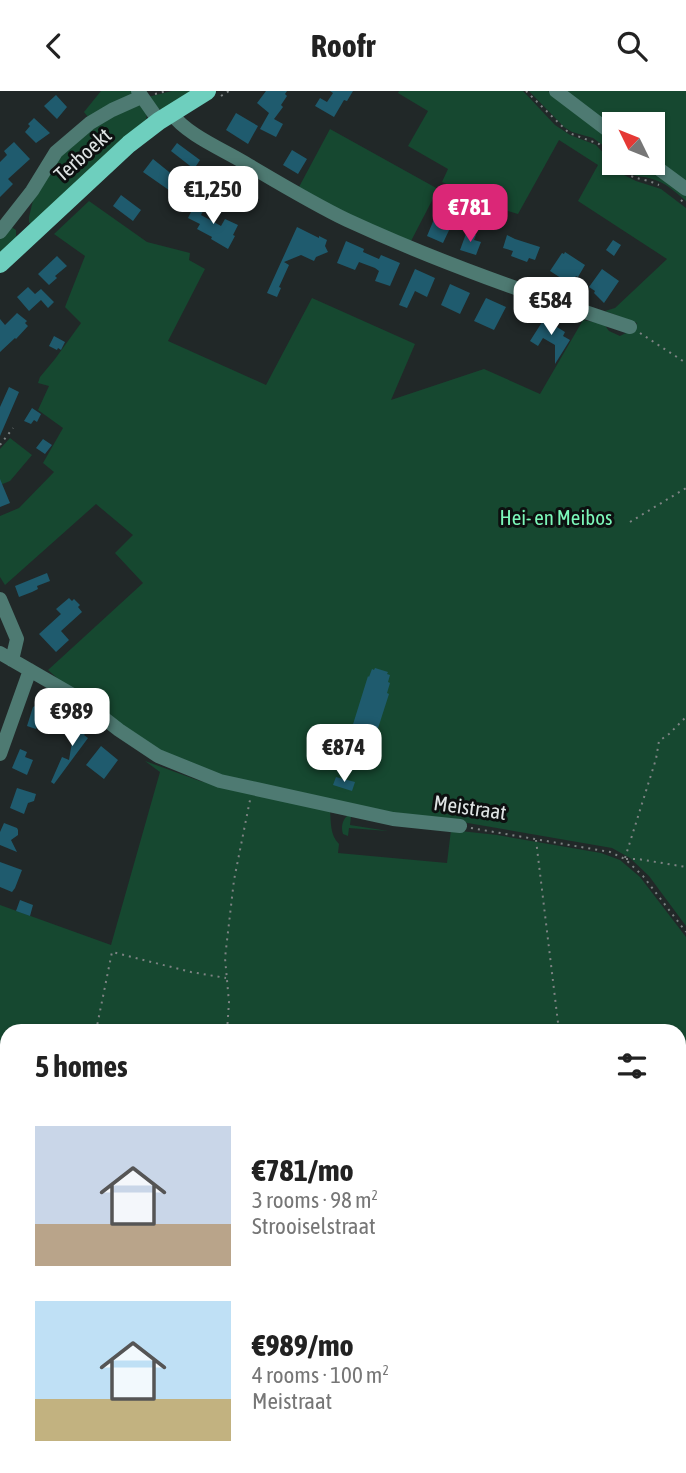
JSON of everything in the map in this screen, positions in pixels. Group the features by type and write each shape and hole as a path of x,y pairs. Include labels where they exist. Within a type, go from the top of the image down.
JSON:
{"main road":[{"name":"Terboekt","path":"0,264 103,166 165,117 207,91"}],"street":[{"path":"556,91 602,126"},
{"path":"142,94 165,117 302,197 346,219 507,287 630,327"},
{"name":"Terboekt","path":"0,232 32,191 56,152 90,123 142,94"},
{"path":"663,175 682,193"},
{"path":"0,599 17,639 6,656"},
{"name":"Meistraat","path":"6,656 78,698 158,756 196,773 359,813 460,826"},
{"path":"0,754 30,670"}],"path":[{"path":"142,94 167,91"},
{"path":"526,91 569,133 602,146"},
{"path":"628,175 663,187"},
{"path":"682,193 686,205"},
{"path":"630,327 686,363"},
{"path":"0,445 13,428"},
{"path":"630,522 686,488"},
{"path":"686,717 659,741 656,759 625,859 686,867"},
{"path":"227,1024 229,1002 225,958 234,880 251,792"},
{"name":"Meistraat","path":"460,826 610,852 625,859 643,876 686,932"},
{"path":"536,839 558,1024"},
{"path":"97,1024 112,951 191,972 227,978"}],"green space":[{"path":"101,91 135,91 136,94 88,117 84,112"},
{"path":"172,91 196,91 165,109 159,109 148,97"},
{"name":"Hei- en Meibos","path":"523,91 555,125 570,135 596,145 602,151 602,175 624,175 661,189 686,208 686,926 649,876 630,858 612,848 462,822 348,806 222,776 155,748 65,685 48,670 143,583 115,553 133,535 96,504 5,585 0,577 0,516 19,508 54,472 43,463 63,428 38,410 49,386 38,383 81,323 65,307 85,256 54,234 89,201 147,242 190,253 189,260 205,269 168,341 266,385 312,298 415,344 391,400 484,369 540,394 583,320 604,324 609,331 620,336 633,333 637,323 605,311 615,308 667,259 578,201 598,165 559,140 518,214 508,211 442,182 448,169 408,146 428,111 398,93"},
{"path":"529,91 548,91 602,131 602,145 593,138 564,127"},
{"path":"564,91 686,91 686,181 665,166 665,112 602,112 602,119"},
{"path":"141,104 146,115 143,126 32,226 29,217 34,196 56,157 112,113"},
{"path":"330,129 438,189 411,241 349,216 299,187"},
{"path":"636,175 659,175 686,196 686,201 662,183"},
{"path":"11,227 16,230 16,240 0,255 0,237"},
{"path":"10,438 32,455 10,481 0,485 0,449"},
{"path":"145,761 200,781 330,810 332,833 339,844 338,853 447,863 451,830 601,853 620,860 640,877 686,937 686,1024 0,1024 0,905 111,945 160,772"},
{"path":"347,816 351,816 350,825 388,831 349,828 348,836 343,834 342,830"}],"building":[{"path":"266,91 287,91 281,105 283,107 274,119 283,124 276,137 260,129 269,113 257,103"},
{"path":"330,91 353,91 334,117 315,106 320,98 327,102 333,93"},
{"path":"56,95 67,107 57,119 44,106"},
{"path":"236,113 258,126 248,144 226,130"},
{"path":"34,118 50,133 36,143 25,132"},
{"path":"14,142 30,159 8,179 13,184 0,197 0,162 7,155 4,151"},
{"path":"177,143 200,160 194,169 171,151"},
{"path":"292,150 307,159 298,174 283,165"},
{"path":"153,159 184,184 176,195 143,172"},
{"path":"441,185 450,189 444,202 435,198"},
{"path":"121,195 141,210 133,221 113,206"},
{"path":"190,199 205,207 201,215 221,226 225,219 238,225 228,249 197,229 200,224 188,218 192,210 186,207"},
{"path":"437,212 450,217 447,224 451,226 443,243 427,236"},
{"path":"297,227 327,240 325,246 328,252 316,257 314,261 301,255 284,262 289,265 277,297 267,293"},
{"path":"467,231 476,235 474,240 481,242 476,255 460,250"},
{"path":"507,235 540,247 535,260 529,258 527,262 511,256 513,251 503,248"},
{"path":"613,240 621,245 614,256 606,250"},
{"path":"346,241 379,259 381,255 400,263 390,286 375,281 379,271 375,268 359,262 355,270 337,263"},
{"path":"565,252 585,265 572,282 550,271"},
{"path":"57,256 67,266 49,285 38,274"},
{"path":"415,269 435,278 427,297 415,291 407,308 399,305"},
{"path":"602,269 619,281 604,303 589,287"},
{"path":"450,284 470,293 460,314 441,305"},
{"path":"28,287 35,294 41,289 54,302 48,308 41,300 29,311 17,297"},
{"path":"486,298 506,307 494,330 474,321"},
{"path":"17,313 27,321 25,323 28,326 0,352 0,319 5,325"},
{"path":"544,319 565,332 563,336 570,340 555,364 555,345 543,338 538,346 530,341"},
{"path":"54,336 65,342 61,350 49,346"},
{"path":"9,387 19,392 0,436 0,407"},
{"path":"32,408 41,414 37,422 34,420 31,424 24,421"},
{"path":"43,439 52,445 45,454 36,448"},
{"path":"0,479 10,503 0,507"},
{"path":"47,573 50,581 19,597 15,586"},
{"path":"69,598 80,605 78,607 82,612 61,631 69,640 56,652 39,634 61,614 56,609"},
{"path":"375,668 390,675 389,694 372,747 367,748 350,742 350,734 368,676"},
{"path":"39,702 54,707 56,712 53,721 42,727 41,717 36,729 27,726 33,707"},
{"path":"78,723 88,731 84,735 88,738 54,784 51,782 62,757 69,760 72,742 67,738 69,734 65,730 69,724 74,728"},
{"path":"101,746 118,760 104,779 86,765"},
{"path":"20,749 27,752 25,757 33,760 27,775 12,768"},
{"path":"336,777 355,782 352,791 333,785"},
{"path":"17,788 36,794 34,801 28,803 24,814 10,808"},
{"path":"4,823 18,830 18,835 11,840 17,852 0,845 0,832"},
{"path":"0,862 22,870 12,892 0,887"},
{"path":"20,900 33,905 30,916 16,911"}]}
